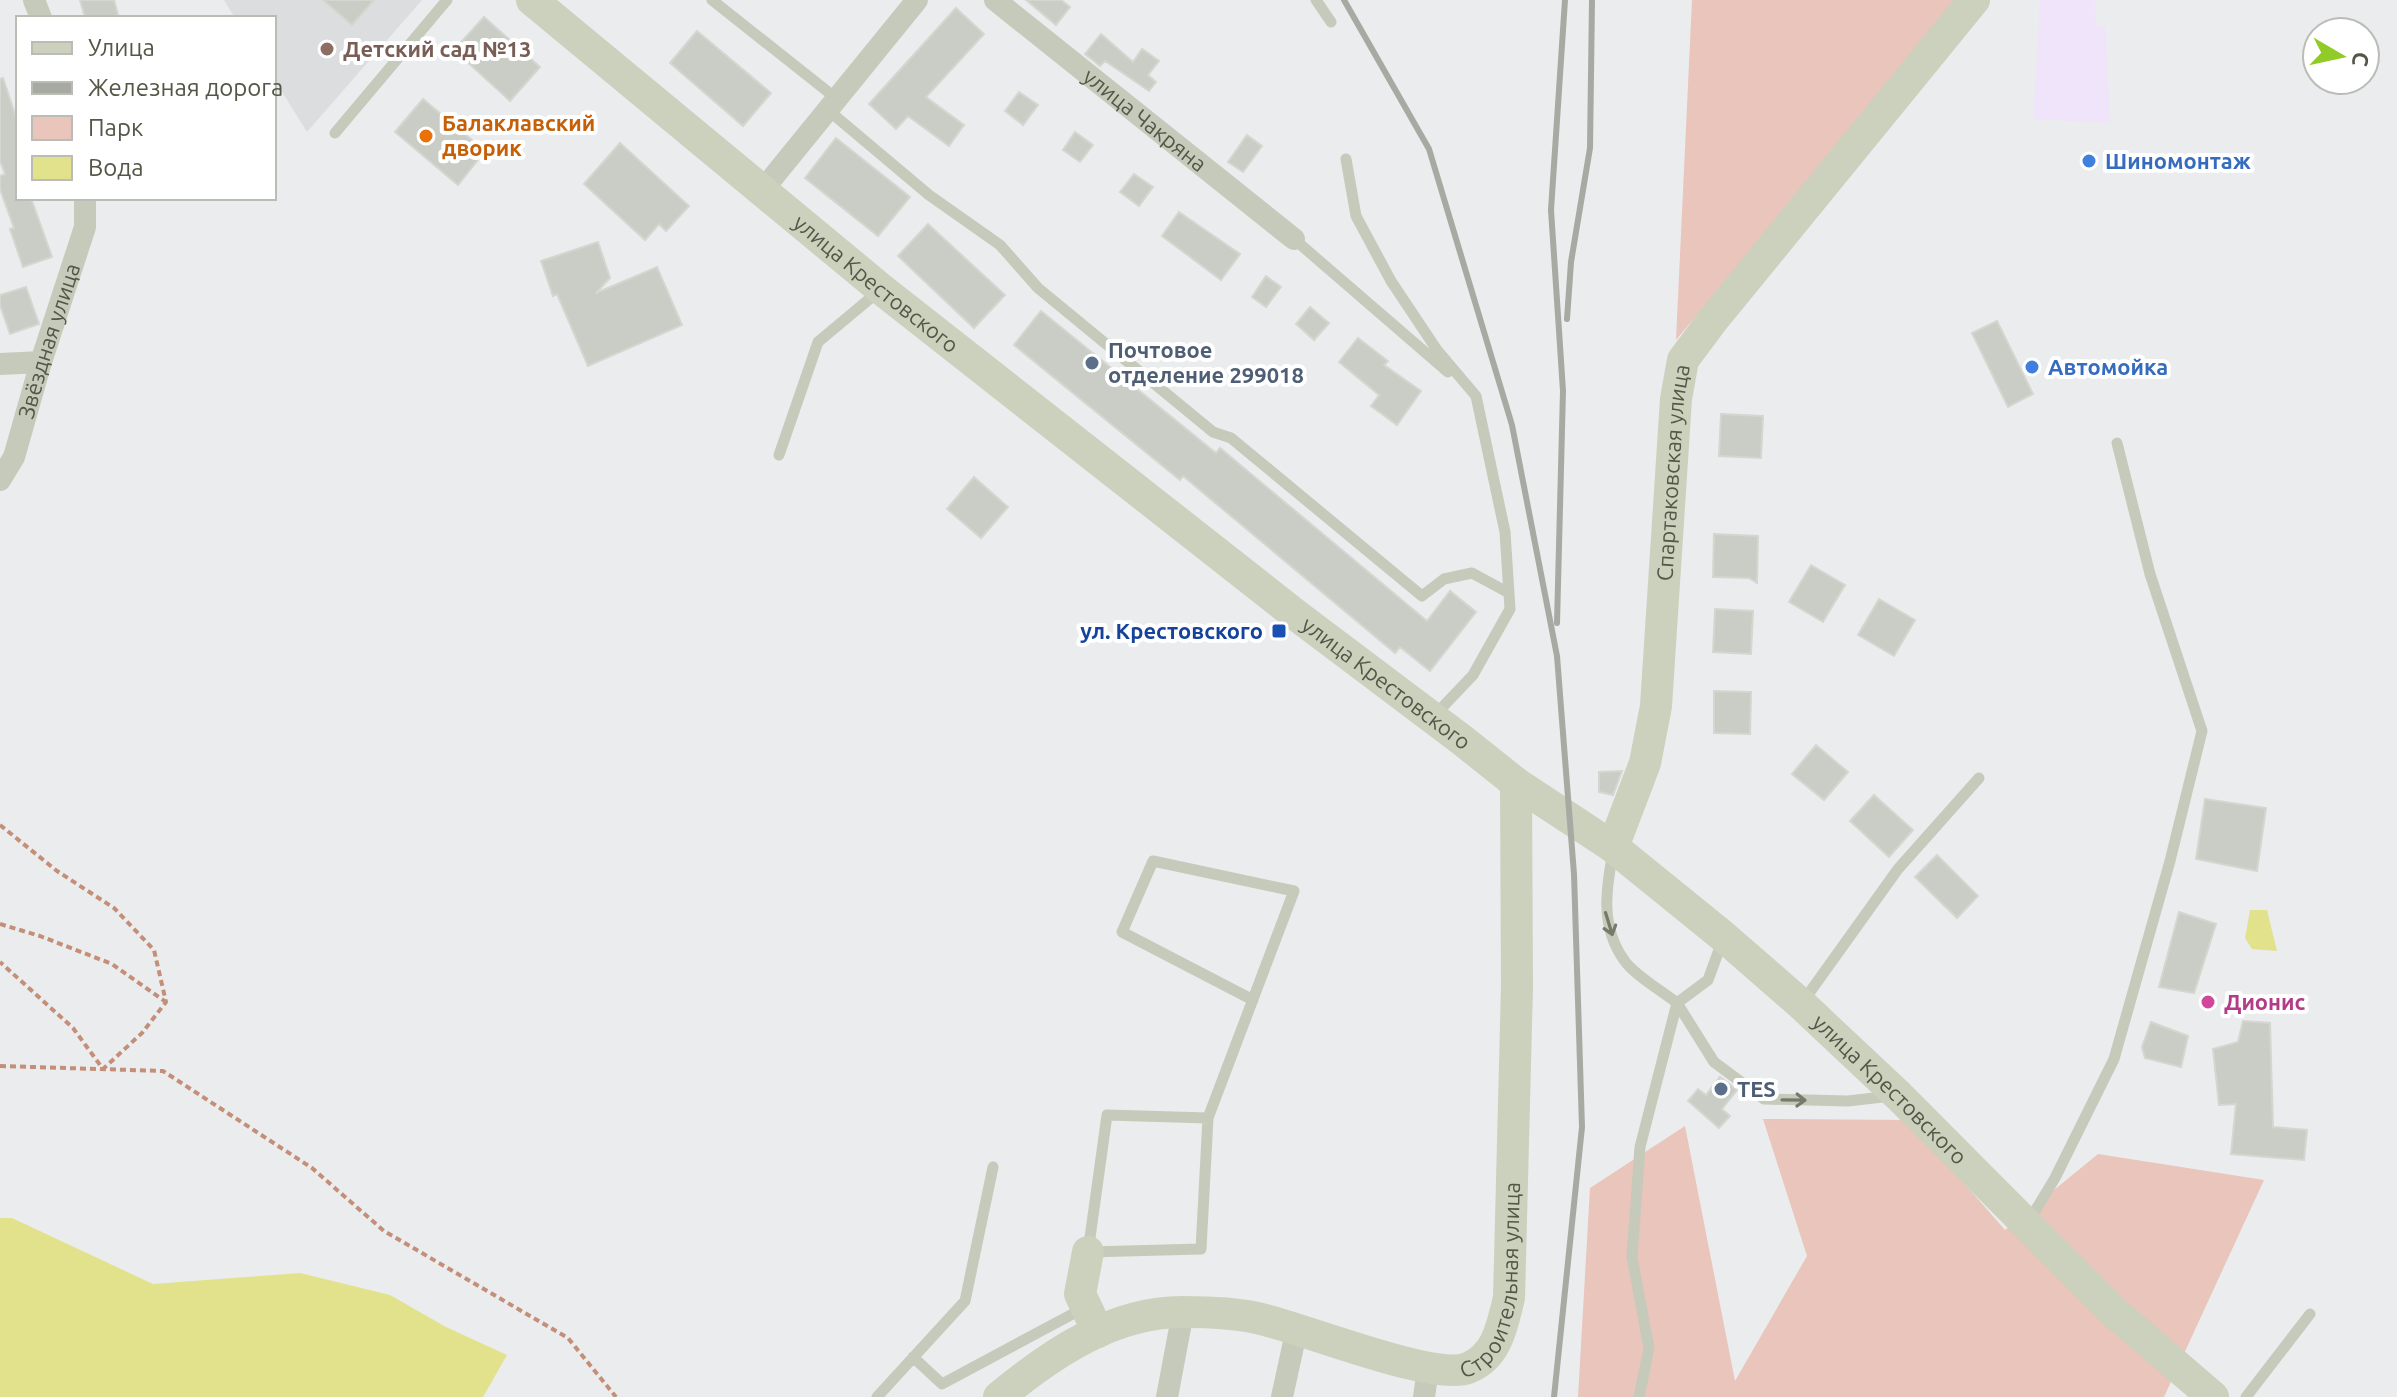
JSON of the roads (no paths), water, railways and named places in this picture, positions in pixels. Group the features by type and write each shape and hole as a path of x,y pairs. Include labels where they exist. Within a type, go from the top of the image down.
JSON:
{"main road":[{"name":"улица Крестовского","path":"532,0 881,289 1296,615 1516,783 1613,847 1724,937 1899,1096 2114,1312 2213,1397"},
{"name":"Спартаковская улица","path":"1613,847 1645,763 1656,706 1676,399 1683,360 1974,0"},
{"name":"Строительная улица","path":"999,1397 1092,1319 1122,1321 1149,1314 1183,1312 1254,1317 1297,1328 1426,1383 1466,1370 1484,1359 1499,1339 1509,1298 1517,986 1516,783"},
{"path":"1088,1252 1080,1294 1092,1319"}],"street":[{"path":"761,192 917,0"},
{"name":"улица Чакряна","path":"995,0 1294,239"},
{"name":"Звёздная улица","path":"0,480 14,457 85,227 85,200"},
{"path":"0,364 41,362"},
{"path":"1167,1397 1183,1312"},
{"path":"1282,1397 1297,1328"}],"lane":[{"path":"335,133 447,0"},
{"path":"712,0 832,104 929,195 1000,245 1038,288 1213,432 1231,438 1422,596 1444,579 1472,573 1509,593"},
{"path":"1316,0 1331,22"},
{"path":"1346,159 1356,216 1391,281 1437,350 1476,396 1505,532 1510,609 1473,675 1432,719"},
{"path":"1294,239 1476,396"},
{"path":"779,455 818,342 881,289"},
{"path":"2027,1224 2055,1178 2114,1059 2170,861 2202,731 2150,574 2117,443"},
{"path":"1801,1004 1898,869 1979,778"},
{"path":"1613,847 1605,893 1605,913 1624,961 1677,1003 1714,1062 1764,1099 1848,1101 1899,1096"},
{"path":"1208,1118 1107,1115 1088,1252 1201,1249 1208,1118 1253,1000 1294,891 1153,861 1122,932 1253,1000"},
{"path":"1639,1397 1649,1348 1632,1257 1640,1147 1677,1003 1708,980 1724,937"},
{"path":"877,1397 965,1301 993,1167"},
{"path":"2246,1397 2310,1314"},
{"path":"913,1357 942,1384 1092,1319"}],"water":[{"path":"2250,910 2267,910 2277,951 2252,949 2245,938"},
{"path":"0,1218 12,1218 153,1284 300,1273 390,1295 446,1327 507,1355 483,1397 0,1397"}],"railway":[{"path":"1344,0 1429,149 1512,425 1557,656 1574,874 1582,1127 1554,1397"},
{"path":"1557,623 1563,391 1551,210 1565,0"},
{"path":"1567,319 1571,262 1590,148 1592,0"}],"place":[{"name":"Детский сад №13","path":"327,49"},
{"name":"Балаклавский дворик","path":"426,136"},
{"name":"Шиномонтаж","path":"2089,161"},
{"name":"Почтовое отделение 299018","path":"1092,363"},
{"name":"Автомойка","path":"2032,367"},
{"name":"ул. Крестовского","path":"1279,631"},
{"name":"Дионис","path":"2208,1002"},
{"name":"TES","path":"1721,1089"}]}
